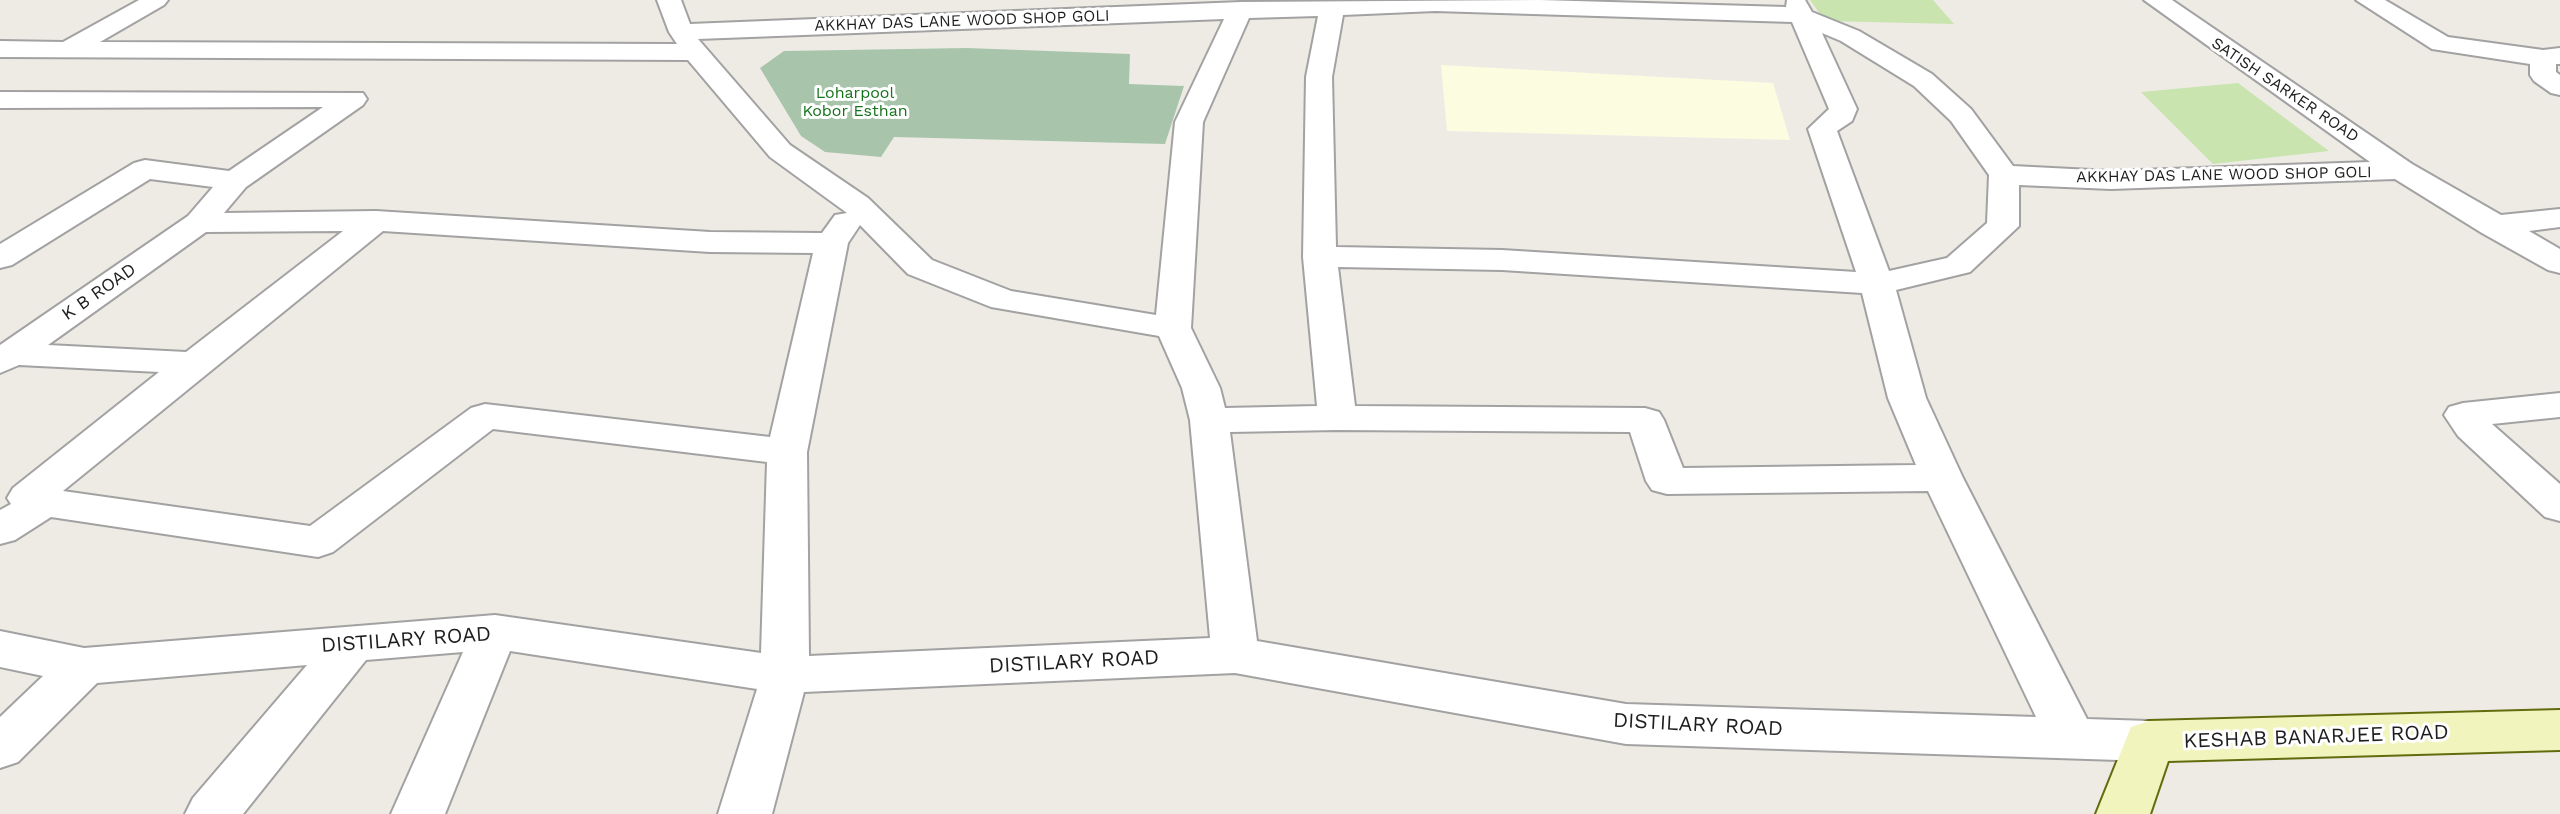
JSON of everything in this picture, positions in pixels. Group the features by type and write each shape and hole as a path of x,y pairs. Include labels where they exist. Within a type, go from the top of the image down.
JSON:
{"main road":[{"name":"KESHAB BANARJEE ROAD","path":"2149,741 2560,730"},
{"path":"2123,814 2149,741"}],"street":[{"path":"0,98 22,76 156,0"},
{"path":"669,0 688,42 780,150 857,205 920,267 1003,300 1173,328"},
{"name":"SATISH SARKER ROAD","path":"2156,0 2401,170 2560,263"},
{"path":"2368,0 2441,44 2551,57 2543,75 2560,87"},
{"name":"AKKHAY DAS LANE WOOD SHOP GOLI","path":"0,49 407,51 688,42 1241,9 1435,2 1797,7 1923,80 1961,115 2004,175 2111,180 2401,170"},
{"path":"1332,7 1319,77 1320,257 1337,418"},
{"path":"1797,7 1843,109 1842,115 1822,130 1877,284 1908,398 1942,478 2072,739"},
{"path":"1235,655 1209,420 1201,388 1173,328 1189,122 1241,9"},
{"path":"0,98 360,85 407,51"},
{"name":"K B ROAD","path":"5,358 199,223 235,181 353,99 360,85"},
{"path":"0,258 145,169 235,181"},
{"path":"1320,257 1502,260 1877,284 1958,265 2003,226 2004,175"},
{"path":"745,814 785,676 787,452 832,243 857,205"},
{"path":"2493,226 2560,218"},
{"path":"199,223 376,221 710,242 832,243"},
{"path":"376,221 194,363 28,498 318,542 485,416 787,452"},
{"path":"0,237 34,238"},
{"path":"5,358 194,363"},
{"path":"2560,405 2463,415 2472,427 2560,507"},
{"path":"1209,420 1645,420 1667,481 1942,478"},
{"path":"0,530 44,502"},
{"path":"418,814 495,632"},
{"name":"DISTILARY ROAD","path":"0,649 84,666 495,632 785,676 1235,655 1626,724 2149,741"},
{"path":"212,814 352,644"},
{"path":"0,748 84,666"}],"shaded area":[{"path":"1441,65 1773,83 1790,140 1447,131"}],"green space":[{"path":"1810,0 1933,0 1954,24 1825,21"},
{"name":"Loharpool Kobor Esthan","path":"967,48 1130,54 1129,84 1184,86 1165,144 894,137 881,157 825,152 801,136 760,68 784,51"},
{"path":"2238,83 2329,151 2213,164 2141,92"}]}
